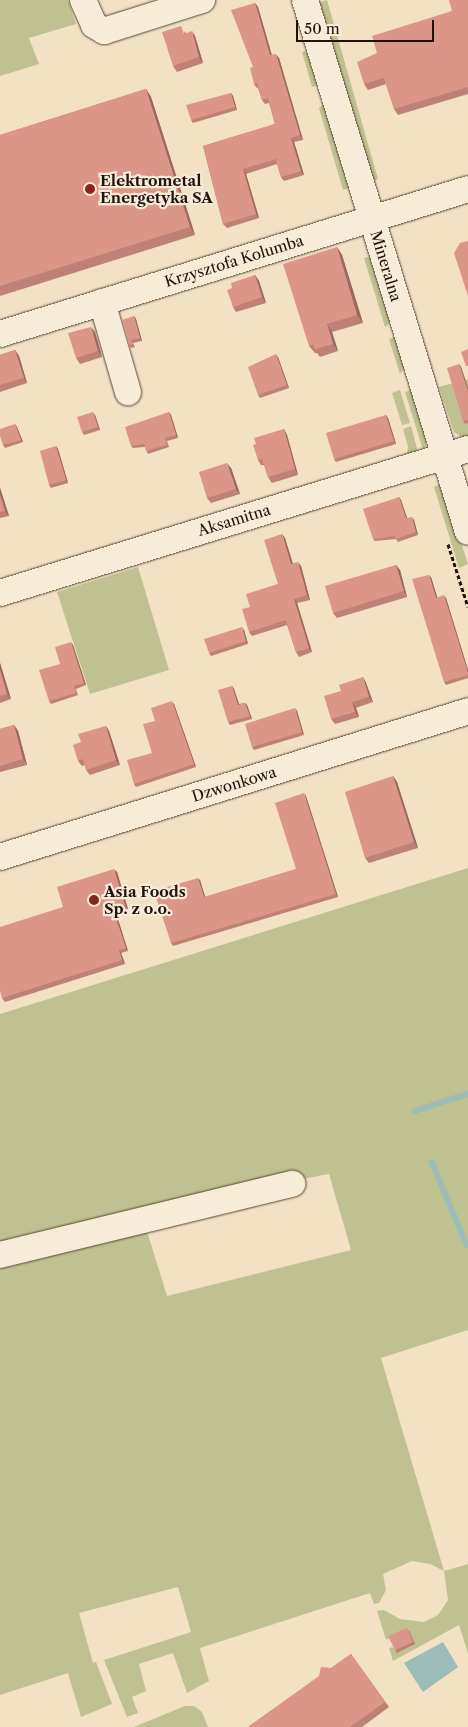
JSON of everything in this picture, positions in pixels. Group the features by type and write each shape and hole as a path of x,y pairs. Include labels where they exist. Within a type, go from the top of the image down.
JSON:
{"street":[{"path":"84,0 94,25 104,31 202,0"},
{"name":"Mineralna","path":"305,0 371,219 456,452 468,532"},
{"name":"Krzysztofa Kolumba","path":"0,334 468,189"},
{"path":"102,302 128,392"},
{"name":"Aksamitna","path":"0,593 456,452"},
{"name":"Dzwonkowa","path":"0,857 468,711"},
{"path":"0,1255 292,1184"}],"green space":[{"path":"0,0 68,0 76,24 29,38 39,64 0,76"},
{"path":"327,0 378,179 369,182 317,3"},
{"path":"311,50 321,84 312,87 302,52"},
{"path":"326,102 353,187 343,190 319,108"},
{"path":"374,255 392,321 385,327 364,258"},
{"path":"395,337 407,365 400,374 389,339"},
{"path":"468,379 468,436 463,438 454,432 439,387"},
{"path":"415,389 428,439 423,450 405,392"},
{"path":"400,390 410,423 402,425 392,393"},
{"path":"411,426 418,452 407,455 408,446 403,429"},
{"path":"442,484 468,564 459,568 434,487"},
{"path":"138,567 169,670 90,694 57,592"},
{"path":"468,868 468,1330 381,1358 444,1571 430,1564 412,1561 383,1574 386,1590 379,1603 374,1604 370,1593 200,1648 209,1681 187,1693 173,1653 139,1664 146,1691 132,1697 138,1713 127,1717 104,1660 191,1632 178,1587 79,1613 93,1663 96,1662 112,1704 81,1717 68,1673 0,1695 0,1264 146,1228 167,1296 351,1250 329,1174 248,1189 0,1247 0,1014"},
{"path":"468,1564 468,1653 459,1625 393,1661 389,1648 393,1647 396,1651 414,1644 408,1630 386,1640 377,1611 384,1610 400,1619 424,1622 438,1615 448,1600 444,1571"},
{"path":"185,1706 194,1706 202,1712 208,1727 134,1727"}],"water":[{"path":"443,1642 458,1667 423,1692 404,1663"}],"building":[{"path":"449,0 468,0 468,87 394,109 384,78 364,84 357,62 377,53 372,36 452,11"},
{"path":"255,3 270,55 276,54 300,135 291,138 301,171 281,177 276,159 243,169 256,214 223,224 203,146 275,124 268,98 262,100 257,83 254,84 250,68 253,67 231,10"},
{"path":"181,26 184,34 192,31 199,57 173,66 162,32"},
{"name":"Elektrometal Energetyka SA","path":"146,89 190,227 0,286 0,135"},
{"path":"231,93 235,107 191,120 186,105"},
{"path":"468,241 468,296 454,253 460,243"},
{"path":"337,247 357,315 327,324 333,344 315,349 313,344 309,346 283,264"},
{"path":"255,275 262,297 233,307 227,290 232,288 231,283"},
{"path":"134,316 140,338 131,340 133,344 129,345 122,320"},
{"path":"91,327 98,351 76,358 68,333"},
{"path":"468,349 468,366 466,366 461,352"},
{"path":"15,350 24,378 0,385 0,355"},
{"path":"276,354 287,385 258,395 248,367"},
{"path":"459,364 468,391 468,420 463,421 447,368"},
{"path":"93,412 98,427 82,432 77,417"},
{"path":"169,412 176,435 165,438 167,445 146,451 144,444 131,446 125,427"},
{"path":"386,415 394,441 334,459 326,433"},
{"path":"15,424 21,440 3,445 0,429"},
{"path":"284,429 295,469 268,477 262,459 258,460 253,445 256,444 254,438"},
{"path":"56,446 66,480 49,485 40,451"},
{"path":"227,463 236,489 207,498 199,472"},
{"path":"0,495 5,511 0,512"},
{"path":"399,497 406,518 412,517 416,532 396,539 395,536 373,539 363,509"},
{"path":"282,534 291,564 298,562 307,595 294,599 309,648 296,652 286,620 249,632 242,609 250,607 246,594 278,584 264,540"},
{"path":"396,565 404,591 333,613 325,586"},
{"path":"429,575 436,598 444,595 468,673 468,675 444,682 412,579"},
{"path":"242,627 246,641 209,653 204,639"},
{"path":"71,642 84,683 74,686 76,693 49,701 39,670 60,664 55,647"},
{"path":"0,670 7,694 0,696"},
{"path":"363,677 369,697 352,702 355,712 331,719 324,696 341,691 339,685"},
{"path":"232,686 238,705 245,703 250,716 228,722 218,690"},
{"path":"172,701 194,764 134,784 127,760 152,753 143,724 155,721 151,708"},
{"path":"295,708 302,732 252,747 245,724"},
{"path":"14,725 23,759 0,766 0,729"},
{"path":"106,726 116,760 86,770 83,759 78,761 73,745 81,742 78,734"},
{"path":"393,776 414,842 365,858 345,792"},
{"path":"304,793 336,894 171,943 154,891 198,878 204,897 296,869 275,803"},
{"path":"114,869 125,905 113,909 126,948 119,950 122,960 2,998 0,991 0,927 63,907 57,887"},
{"path":"407,1628 413,1642 395,1650 388,1636"},
{"path":"351,1654 385,1702 350,1727 248,1727 319,1676 321,1667 331,1668"}],"waterway":[{"path":"415,1111 468,1094"},
{"path":"432,1162 467,1245"}],"place":[{"name":"Elektrometal Energetyka SA","path":"90,189"},
{"name":"Asia Foods Sp. z o.o.","path":"94,900"}]}
